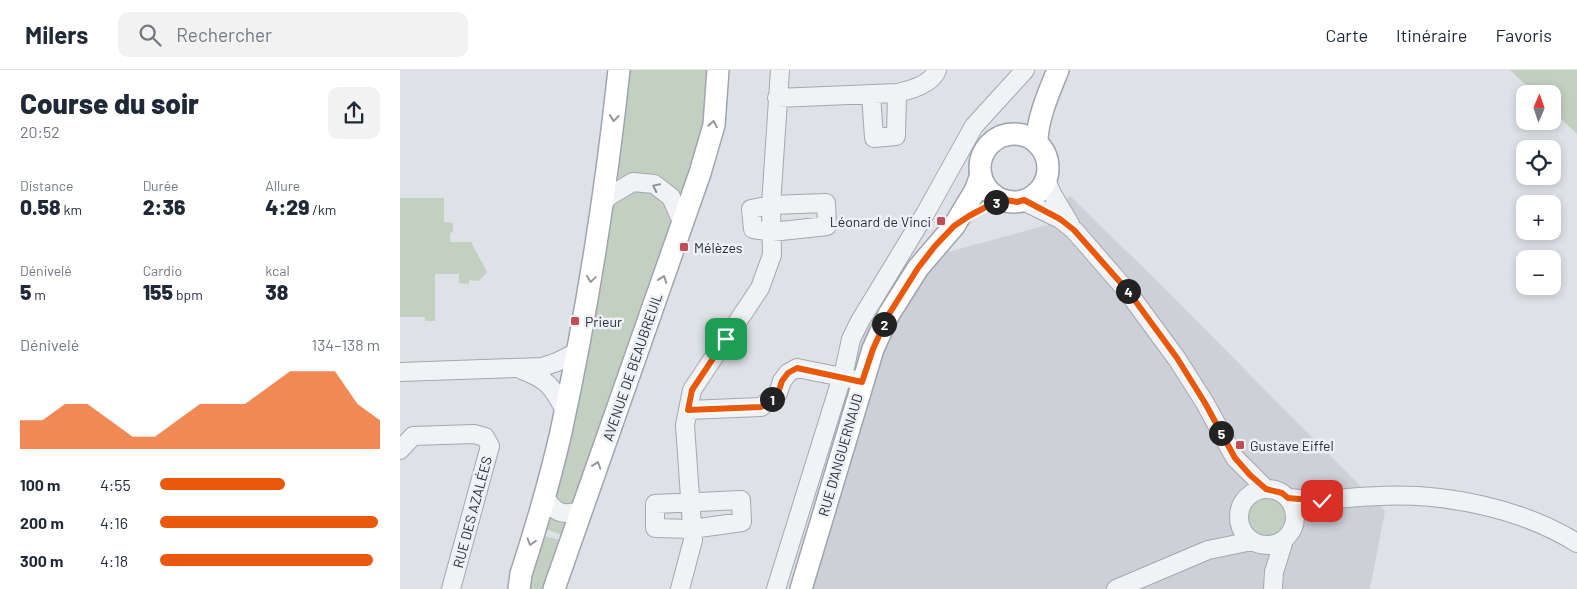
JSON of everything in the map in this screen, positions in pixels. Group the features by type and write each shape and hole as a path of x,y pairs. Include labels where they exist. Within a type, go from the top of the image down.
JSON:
{"main road":[{"path":"519,589 565,411 587,302 603,202 619,70"},
{"name":"AVENUE DE BEAUBREUIL","path":"554,589 683,224 714,125 718,70"},
{"name":"RUE D'ANGUERNAUD","path":"801,589 862,382 873,349 889,314 918,268 954,226 975,191 981,175 981,159 985,149 992,141 1001,136 1012,134 1028,115 1055,76"},
{"name":"RUE D'ANGUERNAUD","path":"1037,142 1037,133 1055,76"},
{"path":"981,175 987,190 1001,199 1017,202 1038,193 1048,173 1048,162 1044,151 1030,137 1012,134"},
{"name":"RUE D'ANGUERNAUD","path":"954,226 1001,199"}],"street":[{"path":"680,589 693,540 685,425 692,390 760,288 772,255 771,205 780,70"},
{"path":"777,98 897,93 912,90 935,76 937,70"},
{"path":"776,589 842,376 851,339 925,214 974,126 1025,70"},
{"path":"871,94 874,138 896,136 897,93"},
{"path":"1046,180 1051,192 1074,230"},
{"path":"603,202 610,195 633,182 654,184 671,196 683,224"},
{"path":"1024,200 1060,219 1074,230 1128,291 1177,358 1205,403 1235,458 1266,489"},
{"path":"771,205 826,202 827,226 772,232"},
{"path":"400,372 542,367 577,352"},
{"path":"517,368 540,377 551,387 565,411"},
{"path":"688,410 761,407 772,400 778,393 782,381 788,373 797,368 842,376 862,382"},
{"name":"RUE DES AZALÉES","path":"400,450 413,436 474,434 485,436 490,446 451,589"},
{"path":"1235,458 1243,530 1255,542 1274,580"},
{"path":"1116,589 1208,550 1255,542 1274,545 1284,540 1292,531 1296,514 1293,506 1282,493 1266,489 1250,495 1226,535 1208,550"},
{"path":"544,496 552,508 563,514 581,511"},
{"path":"1288,498 1322,501 1379,496 1426,496 1484,506 1545,525 1577,543"},
{"path":"741,500 742,522 692,528 655,528 655,504 690,501 741,500"},
{"path":"1295,524 1322,501"},
{"path":"1274,580 1284,540"}],"shaded area":[{"path":"1070,196 1385,511 1370,589 790,589 882,270 1047,225"}],"green space":[{"path":"627,70 712,70 710,107 680,208 641,177 613,179"},
{"path":"1510,70 1577,70 1577,134 1561,119 1561,85 1526,85"},
{"path":"632,188 652,189 661,196 672,218 672,235 573,506 553,501 613,199"},
{"path":"400,198 444,198 444,222 453,223 450,242 471,242 487,272 479,281 469,280 469,284 459,283 459,274 435,274 435,321 425,321 425,317 400,317"},
{"path":"1267,498 1274,499 1280,504 1285,510 1285,524 1280,530 1274,535 1267,536 1260,535 1254,530 1249,524 1248,517 1249,510 1254,504 1260,499"},
{"path":"547,509 571,520 566,536 542,528"},
{"path":"537,534 564,541 547,589 521,589"}],"place":[{"name":"Léonard de Vinci","path":"941,221"},
{"name":"Mélèzes","path":"684,247"},
{"name":"Prieur","path":"575,321"},
{"name":"Gustave Eiffel","path":"1240,445"}],"route":[{"path":"726,339 692,390 688,410 761,407 772,400 778,393 782,381 788,373 797,368 842,376 862,382 873,349 889,314 918,268 935,246 954,226 1001,199 1006,202 1024,200 1060,219 1074,230 1128,291 1177,358 1205,403 1235,458 1250,475 1266,489 1282,493 1288,498 1322,501"}]}
